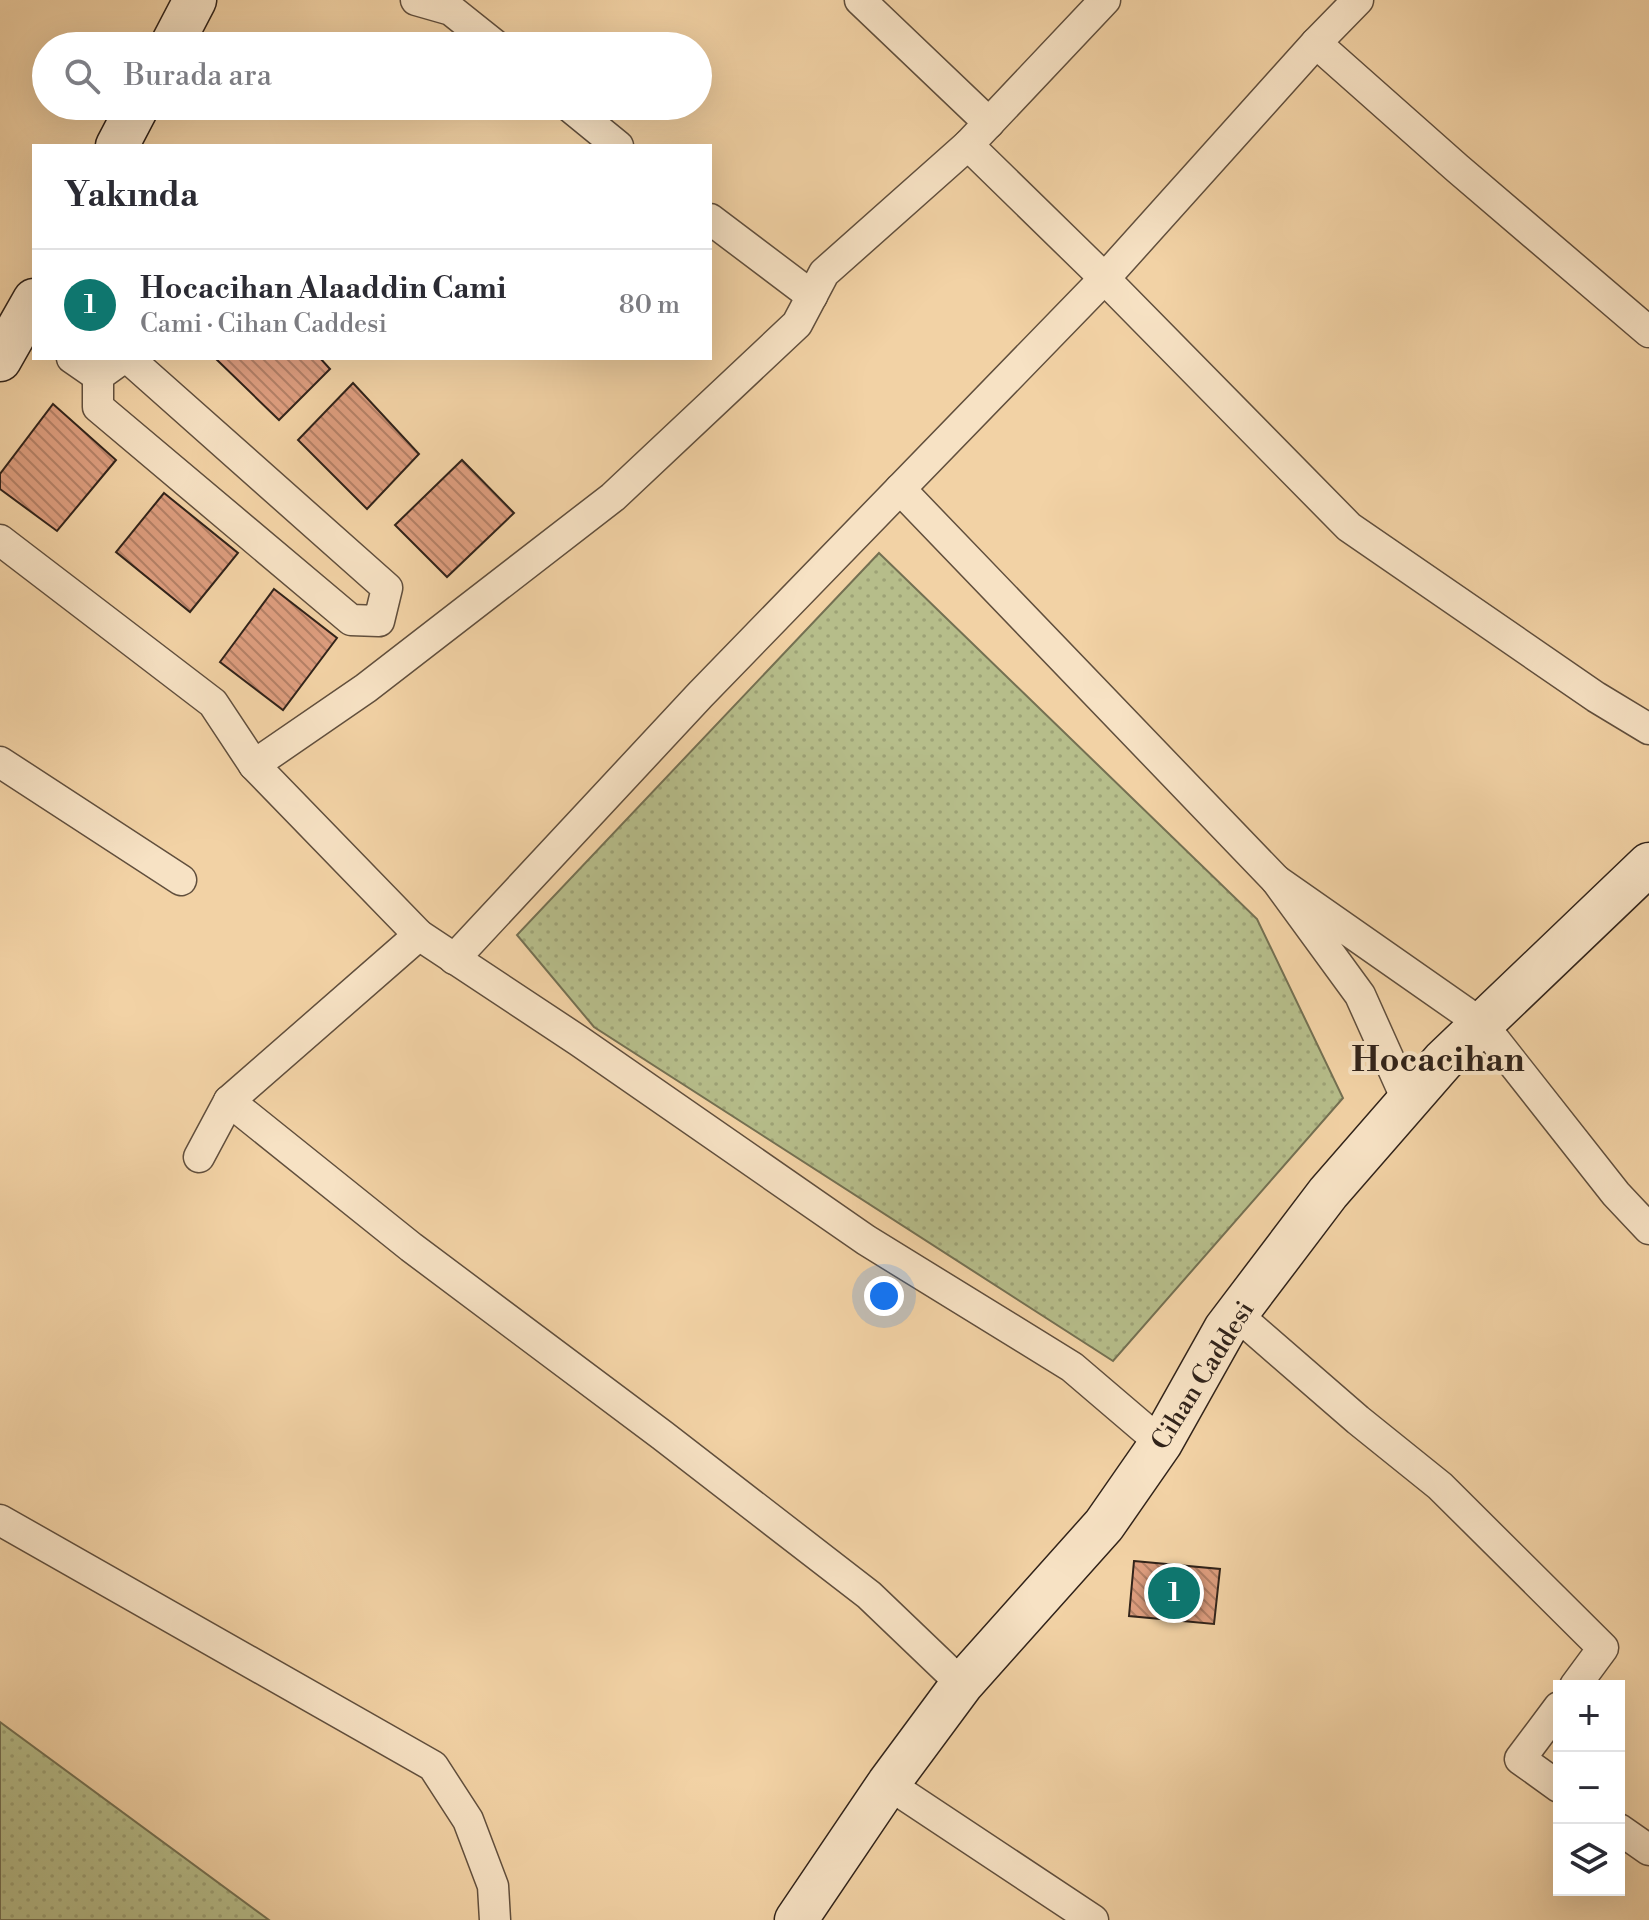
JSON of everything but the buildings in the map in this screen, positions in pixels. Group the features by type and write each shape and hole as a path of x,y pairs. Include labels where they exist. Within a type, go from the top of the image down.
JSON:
{"street":[{"path":"178,32 195,0"},
{"path":"416,0 451,10 478,32"},
{"path":"860,0 989,123"},
{"path":"254,765 366,688 613,497 797,324 824,273 968,145 1105,0"},
{"path":"454,959 700,695 1104,279 1358,0"},
{"path":"1316,43 1649,332"},
{"path":"118,144 131,120"},
{"path":"586,120 616,144"},
{"path":"968,145 1349,527 1596,697 1649,729"},
{"path":"712,221 812,296"},
{"path":"75,360 98,376"},
{"path":"98,376 123,360"},
{"path":"128,360 387,588 379,621"},
{"path":"98,376 98,407 351,620 379,621 411,653"},
{"path":"900,489 1276,880 1360,995 1408,1102"},
{"path":"0,540 213,703 254,765 419,935 579,1041 866,1240 1072,1367 1161,1443"},
{"path":"0,762 181,880"},
{"name":"Cihan Caddesi","path":"796,1920 888,1784 962,1684 1104,1525 1161,1443 1225,1329 1328,1193 1443,1061 1649,864"},
{"path":"1276,880 1482,1024 1616,1194 1649,1229"},
{"path":"199,1157 229,1101 419,935"},
{"path":"229,1101 411,1247 869,1595 962,1684"},
{"path":"1236,1314 1440,1486 1603,1648 1579,1680"},
{"path":"0,1520 433,1766 468,1820 493,1886 495,1920"},
{"path":"1553,1715 1520,1759 1553,1783"},
{"path":"888,1784 1093,1920"},
{"path":"1625,1833 1649,1850"}],"green space":[{"path":"879,553 1257,919 1343,1098 1113,1361 594,1027 517,935"},
{"path":"0,1722 269,1920 0,1920"}],"place":[{"name":"Hocacihan Alaaddin Cami","path":"1174,1593"}],"district":[{"name":"Hocacihan","path":"1438,1059"}]}
